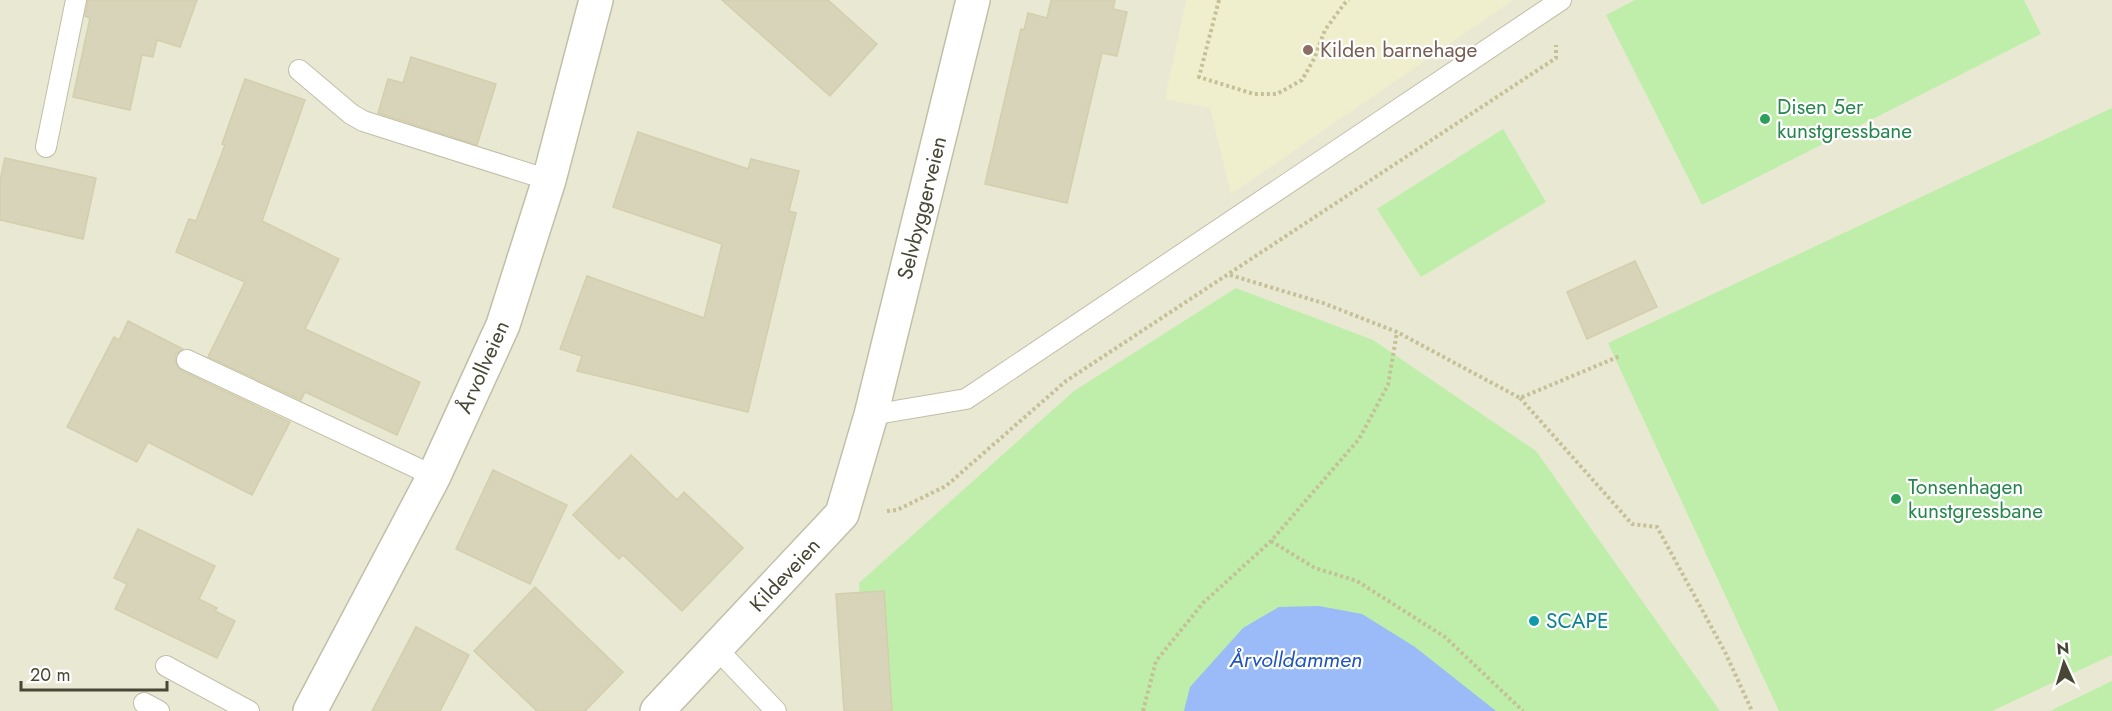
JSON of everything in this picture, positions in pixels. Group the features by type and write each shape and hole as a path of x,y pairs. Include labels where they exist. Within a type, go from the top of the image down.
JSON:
{"street":[{"name":"Årvollveien","path":"310,711 434,476 502,325 549,180 596,0"},
{"name":"Selvbyggerveien","path":"871,415 973,0"},
{"name":"Kildeveien","path":"657,711 842,514 871,415"}],"lane":[{"path":"45,147 76,0"},
{"path":"871,415 966,399 1559,1"},
{"path":"299,70 351,114 363,121 549,180"},
{"path":"187,360 434,476"},
{"path":"716,648 776,711"},
{"path":"166,666 249,711"}],"path":[{"path":"1218,0 1199,77 1254,94 1277,94 1302,80 1314,59 1325,30 1349,0"},
{"path":"842,514 897,510 946,486 1066,381 1556,58 1559,1"},
{"path":"1174,258 1323,303 1397,332 1520,398 1632,525 1657,527 1725,652 1752,711"},
{"path":"1143,711 1156,661 1203,603 1271,541 1359,439 1388,385 1397,332"},
{"path":"1520,398 1620,356"},
{"path":"1271,541 1315,568 1357,581 1445,637 1523,711"}],"shaded area":[{"path":"0,0 2112,0 2112,711 0,711"},
{"name":"Kilden barnehage","path":"1186,0 1513,0 1231,194 1210,108 1165,99"}],"green space":[{"name":"Disen 5er kunstgressbane","path":"1635,0 2024,0 2041,34 1702,205 1606,15"},
{"name":"Tonsenhagen kunstgressbane","path":"2112,108 2112,655 1992,711 1779,711 1608,343"},
{"path":"1503,129 1546,202 1421,277 1377,209"},
{"path":"1236,288 1373,340 1536,451 1720,711 869,711 859,583 1074,391"},
{"path":"2112,681 2112,711 2050,711"}],"water":[{"name":"Årvolldammen","path":"1319,606 1362,614 1415,647 1496,711 1184,711 1190,687 1243,628 1279,607"}],"building":[{"path":"88,0 197,0 180,47 157,40 153,57 142,55 130,110 73,97 90,18 85,16"},
{"path":"722,0 828,0 877,44 830,96"},
{"path":"1051,0 1115,0 1113,9 1127,12 1117,56 1102,53 1067,203 985,184 1021,29 1024,30 1028,13 1047,18"},
{"path":"411,57 496,84 477,145 378,113 388,79 403,83"},
{"path":"245,79 305,100 262,221 339,259 305,329 420,382 397,435 305,392 301,400 208,357 245,282 176,252 189,219 196,221 225,145 222,144"},
{"path":"638,132 748,169 751,159 799,171 789,211 796,213 748,412 577,371 582,356 560,349 587,276 704,318 722,244 613,207"},
{"path":"5,158 96,178 83,239 0,220 0,180"},
{"path":"1635,261 1657,307 1587,339 1567,292"},
{"path":"128,321 183,349 176,354 175,360 182,371 290,422 252,495 148,442 137,462 67,427 114,337 119,340"},
{"path":"631,455 677,500 684,492 743,548 682,611 623,555 619,559 573,515"},
{"path":"493,470 567,505 530,584 456,549"},
{"path":"138,529 215,566 199,599 217,608 215,611 235,621 217,658 115,609 127,584 114,578"},
{"path":"535,587 623,672 585,711 537,711 474,651"},
{"path":"884,591 892,711 844,711 836,594"},
{"path":"416,627 469,655 440,711 372,711"}],"place":[{"name":"Kilden barnehage","path":"1308,50"},
{"name":"Disen 5er kunstgressbane","path":"1765,119"},
{"name":"Tonsenhagen kunstgressbane","path":"1896,499"},
{"name":"SCAPE","path":"1534,621"}]}
